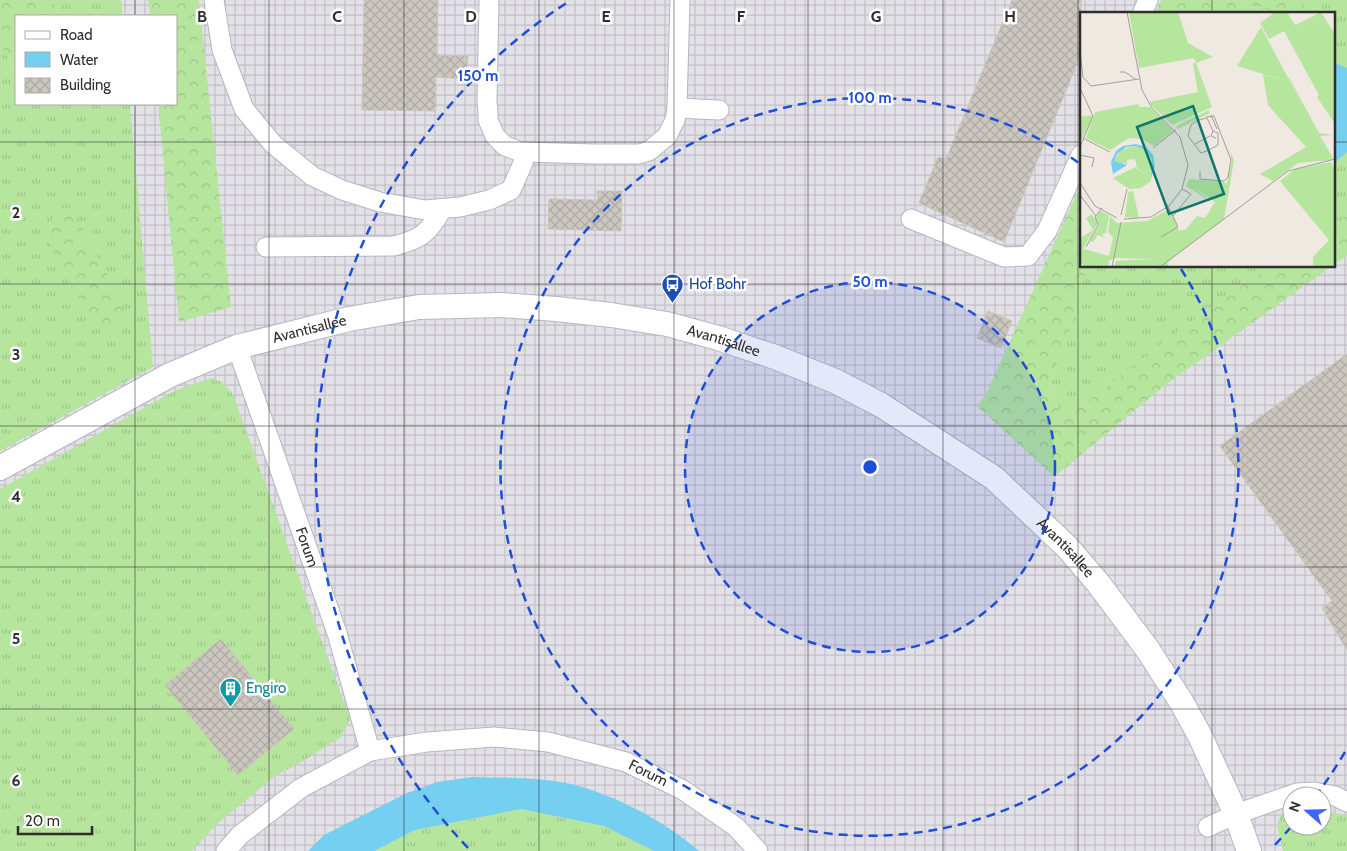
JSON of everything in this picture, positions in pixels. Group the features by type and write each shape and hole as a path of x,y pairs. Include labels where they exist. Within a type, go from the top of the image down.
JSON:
{"street":[{"path":"214,0 222,50 244,109 273,144 312,176 342,190 380,202 425,210 460,207 489,200 511,190 523,163 525,152"},
{"path":"489,0 487,101 488,120 495,136 506,146 521,152 595,154 639,154 649,151 667,136 675,120 677,108 680,0"},
{"path":"1143,12 1148,0"},
{"path":"677,108 719,110"},
{"path":"911,219 1004,257 1028,256 1047,231 1080,156"},
{"path":"266,247 393,246 410,242 424,234 435,222 442,208"},
{"name":"Avantisallee","path":"0,468 170,375 237,347 349,319 419,307 462,305 510,306 610,315 667,324 718,338 775,357 835,382 888,409 994,478 1066,547 1098,583 1148,650 1182,703 1200,736 1236,814 1248,851"},
{"name":"Forum","path":"237,347 337,633 370,751"},
{"name":"Forum","path":"226,851 240,835 300,788 370,751 427,742 494,737 548,742 626,762 683,790 736,827 758,851"},
{"path":"1208,827 1236,814 1297,793 1314,792 1335,796 1347,802"}],"shaded area":[{"path":"0,0 1324,0 1347,18 1347,851 0,851"}],"green space":[{"path":"0,0 53,0 58,15 15,15 15,68 0,44"},
{"path":"53,0 121,0 123,15 58,15"},
{"path":"148,0 199,0 231,307 179,322 158,105 178,105 178,15 150,15"},
{"path":"1161,0 1305,0 1304,11 1248,6 1241,12 1156,12"},
{"path":"1305,0 1347,0 1347,68 1334,62 1334,12 1241,12 1248,6 1303,11"},
{"path":"0,44 15,68 15,105 130,105 153,367 0,451"},
{"path":"1347,152 1347,215 1334,223 1334,163"},
{"path":"1080,187 1080,268 1086,268 1065,344 1049,384 1063,420 1208,309 1268,268 1329,268 1168,383 1054,477 977,406 985,396"},
{"path":"61,208 71,208 121,300 125,322 111,326 96,321 86,313 52,250 47,234 52,219"},
{"path":"1347,215 1347,256 1334,264 1334,223"},
{"path":"1086,268 1268,268 1208,309 1063,420 1049,384 1065,344"},
{"path":"211,378 222,382 233,394 350,719 341,737 275,776 216,825 192,851 0,851 0,489 176,390"},
{"path":"521,809 604,826 654,851 374,851 415,830"},
{"path":"1282,812 1282,836 1332,836 1332,812 1347,815 1347,851 1283,851 1277,825"}],"water":[{"path":"1334,62 1347,68 1347,152 1334,163"},
{"path":"472,777 547,780 588,789 639,810 671,829 699,851 654,851 604,826 521,809 415,830 374,851 308,851 324,835 407,793 437,782"}],"building":[{"path":"364,0 438,0 437,55 468,56 466,79 436,77 436,111 362,110"},
{"path":"1012,0 1081,0 1080,56 1004,242 919,203 938,157 946,159"},
{"path":"597,191 622,191 621,231 548,229 549,199 598,200"},
{"path":"988,311 1012,321 1001,348 977,338"},
{"path":"1347,354 1347,650 1322,608 1332,601 1220,446"},
{"name":"Engiro","path":"221,639 294,729 238,775 165,685"}],"place":[{"name":"Hof Bohr","path":"673,303"},
{"name":"Engiro","path":"230,707"}]}
